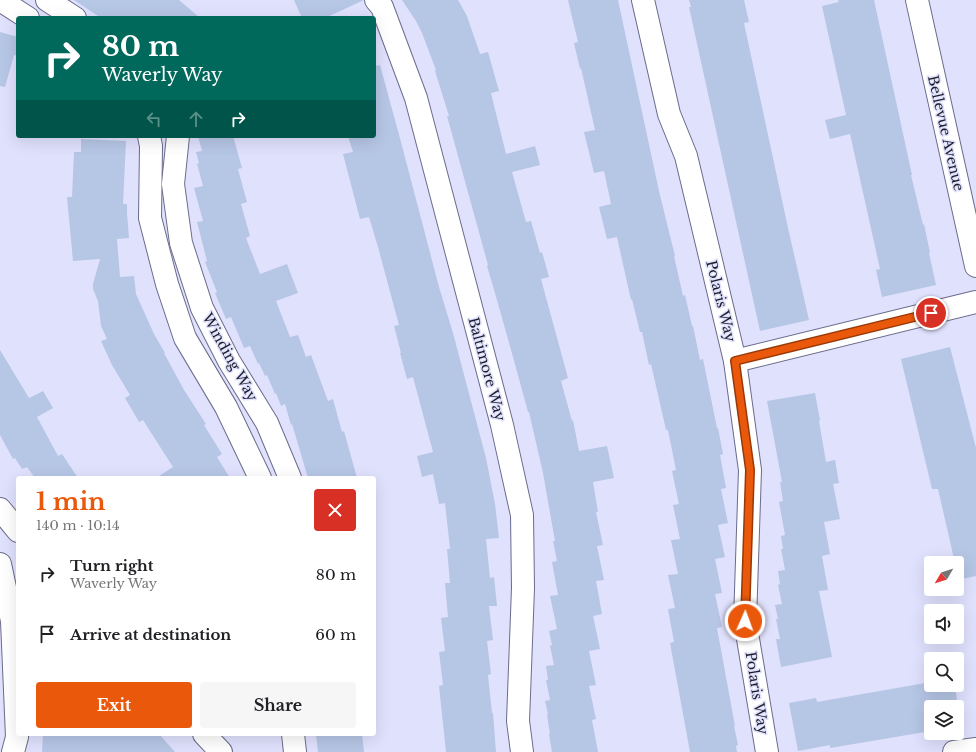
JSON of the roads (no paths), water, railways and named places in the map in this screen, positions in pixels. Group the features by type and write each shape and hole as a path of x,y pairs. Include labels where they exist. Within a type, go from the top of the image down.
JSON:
{"street":[{"path":"0,0 25,16"},
{"path":"47,0 72,16"},
{"name":"Baltimore Way","path":"376,0 382,7 416,98 502,425 522,515 523,588 518,721 522,752"},
{"name":"Polaris Way","path":"643,0 669,114 686,156 735,361 750,470 745,621 767,752"},
{"name":"Bellevue Avenue","path":"917,0 976,266"},
{"name":"Winding Way","path":"149,138 151,146 150,218 167,284 185,338 226,407 259,476"},
{"name":"Winding Way","path":"178,138 173,184 181,243 202,308 229,361 268,423 289,476"},
{"path":"735,361 976,302"},
{"path":"0,509 16,529"},
{"path":"0,564 12,621 16,714"},
{"path":"13,752 17,736"},
{"path":"206,736 221,752"},
{"path":"293,736 295,752"},
{"path":"954,752 976,748"}]}
